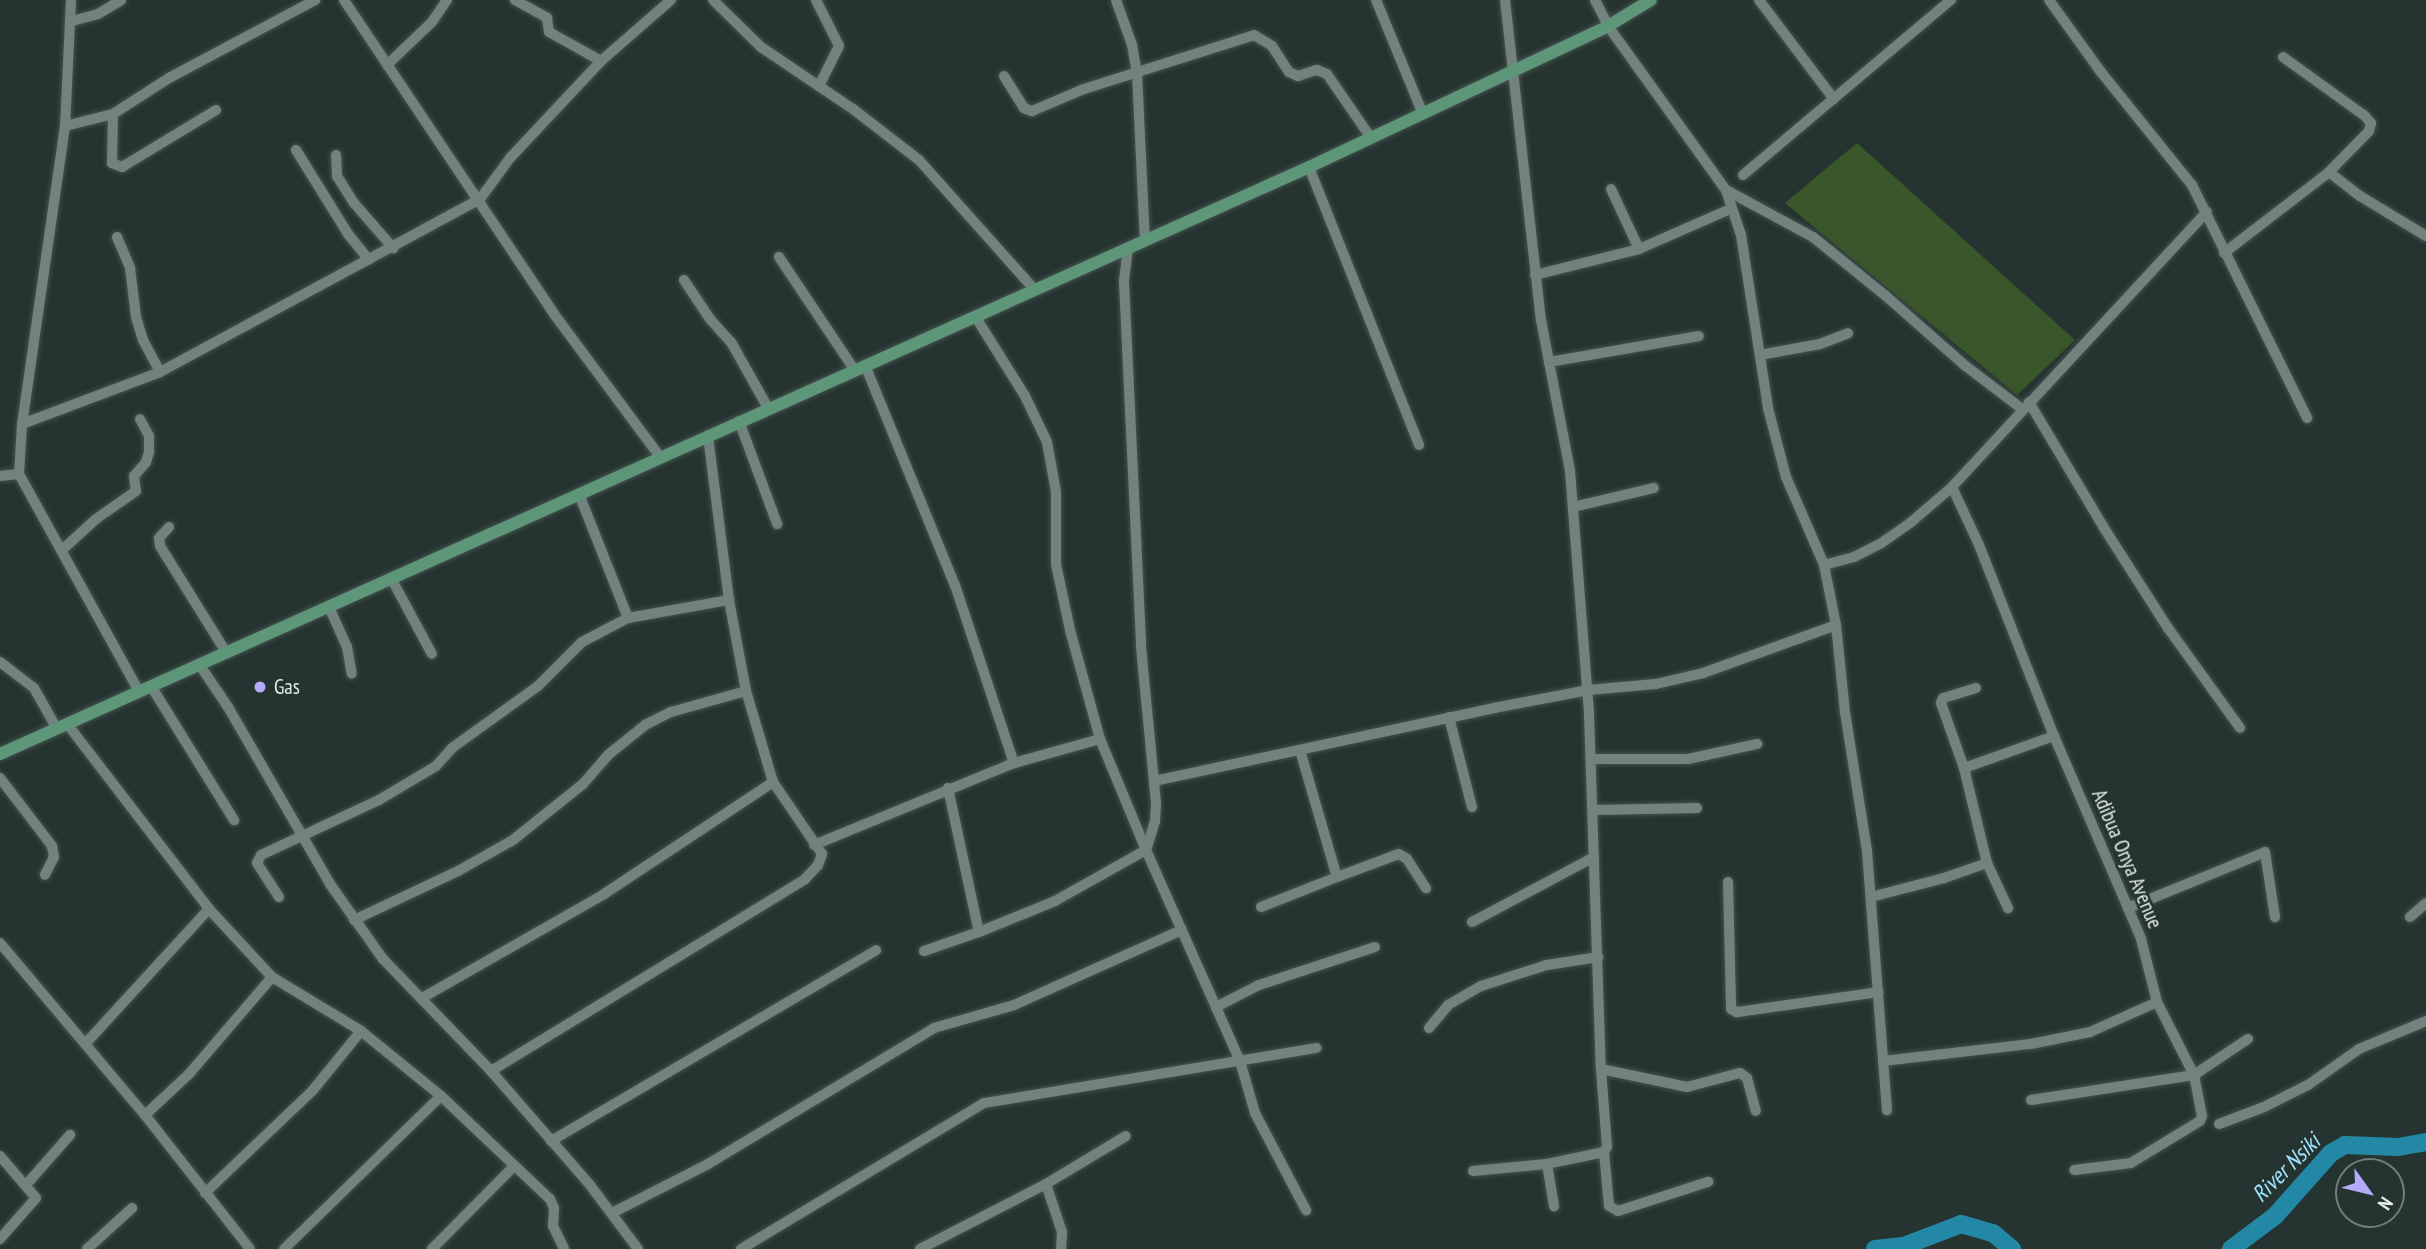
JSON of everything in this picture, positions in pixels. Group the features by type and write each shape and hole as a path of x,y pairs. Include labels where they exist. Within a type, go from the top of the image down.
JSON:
{"main road":[{"path":"0,754 1309,167 1608,26 1651,0"}],"street":[{"path":"71,0 65,125 22,424 19,474 145,688 234,820"},
{"path":"72,21 98,14 121,0"},
{"path":"65,125 113,114 169,78 315,0"},
{"path":"344,0 480,199 554,314 661,458"},
{"path":"387,65 432,22 447,0"},
{"path":"515,0 547,19 549,32 601,61"},
{"path":"22,424 160,372 480,199 510,158 601,61 671,0"},
{"path":"713,0 761,47 919,160 1034,289"},
{"path":"816,0 839,46 819,86"},
{"path":"1116,0 1127,26 1138,73 1145,240"},
{"path":"1376,0 1423,114"},
{"path":"1504,0 1515,71 1535,275 1570,471 1588,690 1601,1069 1607,1147 1604,1152 1609,1206 1618,1211 1708,1182"},
{"path":"1595,0 1608,26 1726,190 1730,209 1741,235 1749,270 1768,408 1786,477 1824,565 1836,625 1871,897 1887,1110"},
{"path":"1759,0 1834,99"},
{"path":"1743,175 1951,0"},
{"path":"2049,0 2101,72 2171,156 2207,212 2224,253 2307,418"},
{"path":"1004,76 1024,108 1032,111 1084,89 1138,73 1196,51 1254,36 1272,46 1289,72 1298,76 1317,70 1326,74 1371,138"},
{"path":"2224,253 2329,172 2369,131 2371,123 2283,57"},
{"path":"113,114 112,163 122,167 216,110"},
{"path":"296,150 348,234 369,260"},
{"path":"336,155 337,176 354,203 393,248"},
{"path":"1309,167 1419,445"},
{"path":"2329,172 2360,196 2426,236"},
{"path":"1611,189 1639,249"},
{"path":"1726,190 1814,237 1963,364 2026,405 2168,628 2240,728"},
{"path":"1535,275 1639,249 1730,209"},
{"path":"1824,565 1854,557 1880,544 1910,523 1952,487 2207,212"},
{"path":"117,237 130,268 136,317 143,340 160,372"},
{"path":"924,951 1055,901 1146,850 1155,821 1140,620 1125,282 1128,248"},
{"path":"779,257 860,367 955,585 1014,763"},
{"path":"684,280 710,319 731,342 768,408"},
{"path":"975,316 1026,396 1047,442 1056,492 1056,564 1070,630 1100,739 1146,850 1240,1060 1255,1113 1306,1210"},
{"path":"1760,355 1820,344 1849,332"},
{"path":"1549,362 1699,337"},
{"path":"62,550 96,519 136,491 134,476 146,462 149,452 149,436 140,419"},
{"path":"739,421 777,524"},
{"path":"491,1072 804,879 818,865 822,854 774,782 746,691 729,600 708,435"},
{"path":"0,475 19,474"},
{"name":"Adibua Onya Avenue","path":"1952,487 1979,545 2054,736 2141,939 2157,1002 2194,1075 2202,1116 2200,1121 2131,1163 2074,1170"},
{"path":"1573,507 1654,488"},
{"path":"579,494 628,618"},
{"path":"169,527 159,538 160,546 226,652"},
{"path":"391,578 432,654"},
{"path":"279,897 257,863 258,859 301,835 379,800 436,766 452,748 538,686 582,642 628,618 729,600"},
{"path":"329,607 346,647 352,674"},
{"path":"1154,781 1588,690 1656,684 1703,673 1836,625"},
{"path":"0,662 34,688 62,727 209,909 272,977 361,1031 441,1096 550,1199 554,1208 553,1226 564,1249"},
{"path":"199,664 354,920 383,959 491,1072 612,1213 638,1249"},
{"path":"1976,688 1942,698 1941,703 1964,768 1987,863 2008,908"},
{"path":"354,920 458,871 513,840 583,784 608,755 645,725 671,712 746,691"},
{"path":"1449,717 1472,807"},
{"path":"1964,768 2054,736"},
{"path":"814,845 1014,763 1100,739"},
{"path":"1591,759 1688,759 1757,744"},
{"path":"1300,750 1336,877"},
{"path":"0,778 13,799 52,846 54,857 45,875"},
{"path":"422,998 604,894 774,782"},
{"path":"948,788 979,932"},
{"path":"1594,810 1698,808"},
{"path":"2128,908 2265,852 2275,917"},
{"path":"1261,907 1399,855 1407,859 1426,888"},
{"path":"1472,922 1594,857"},
{"path":"1871,897 1944,878 1987,863"},
{"path":"1728,882 1731,1009 1737,1012 1879,992"},
{"path":"2410,917 2426,903"},
{"path":"86,1043 209,909"},
{"path":"612,1213 708,1164 934,1028 1014,1005 1182,930"},
{"path":"0,943 145,1115 250,1249"},
{"path":"1216,1007 1258,985 1375,947"},
{"path":"551,1141 876,950"},
{"path":"1429,1028 1448,1005 1481,986 1547,965 1598,957"},
{"path":"145,1115 189,1074 272,977"},
{"path":"1883,1061 2031,1044 2090,1032 2157,1002"},
{"path":"2219,1124 2264,1107 2308,1085 2359,1049 2426,1021"},
{"path":"205,1193 313,1090 361,1031"},
{"path":"2031,1100 2194,1075 2248,1039"},
{"path":"741,1249 984,1103 1316,1048"},
{"path":"1601,1069 1687,1087 1740,1073 1747,1078 1756,1111"},
{"path":"284,1249 441,1096"},
{"path":"26,1185 70,1135"},
{"path":"920,1249 1046,1184 1126,1136"},
{"path":"1474,1171 1547,1164 1604,1152"},
{"path":"0,1156 36,1198 0,1239"},
{"path":"1547,1164 1554,1206"},
{"path":"432,1249 514,1166"},
{"path":"1046,1184 1062,1232 1061,1249"},
{"path":"88,1249 132,1208"}],"green space":[{"path":"1857,143 2075,340 2017,395 1785,203"}],"waterway":[{"name":"River Nsiki","path":"2231,1249 2275,1216 2331,1153 2345,1145 2398,1147 2426,1142"},
{"name":"River Nsiki","path":"1875,1249 1904,1246 1961,1224 1993,1233 2012,1249"}],"place":[{"name":"Gas","path":"260,687"}]}
